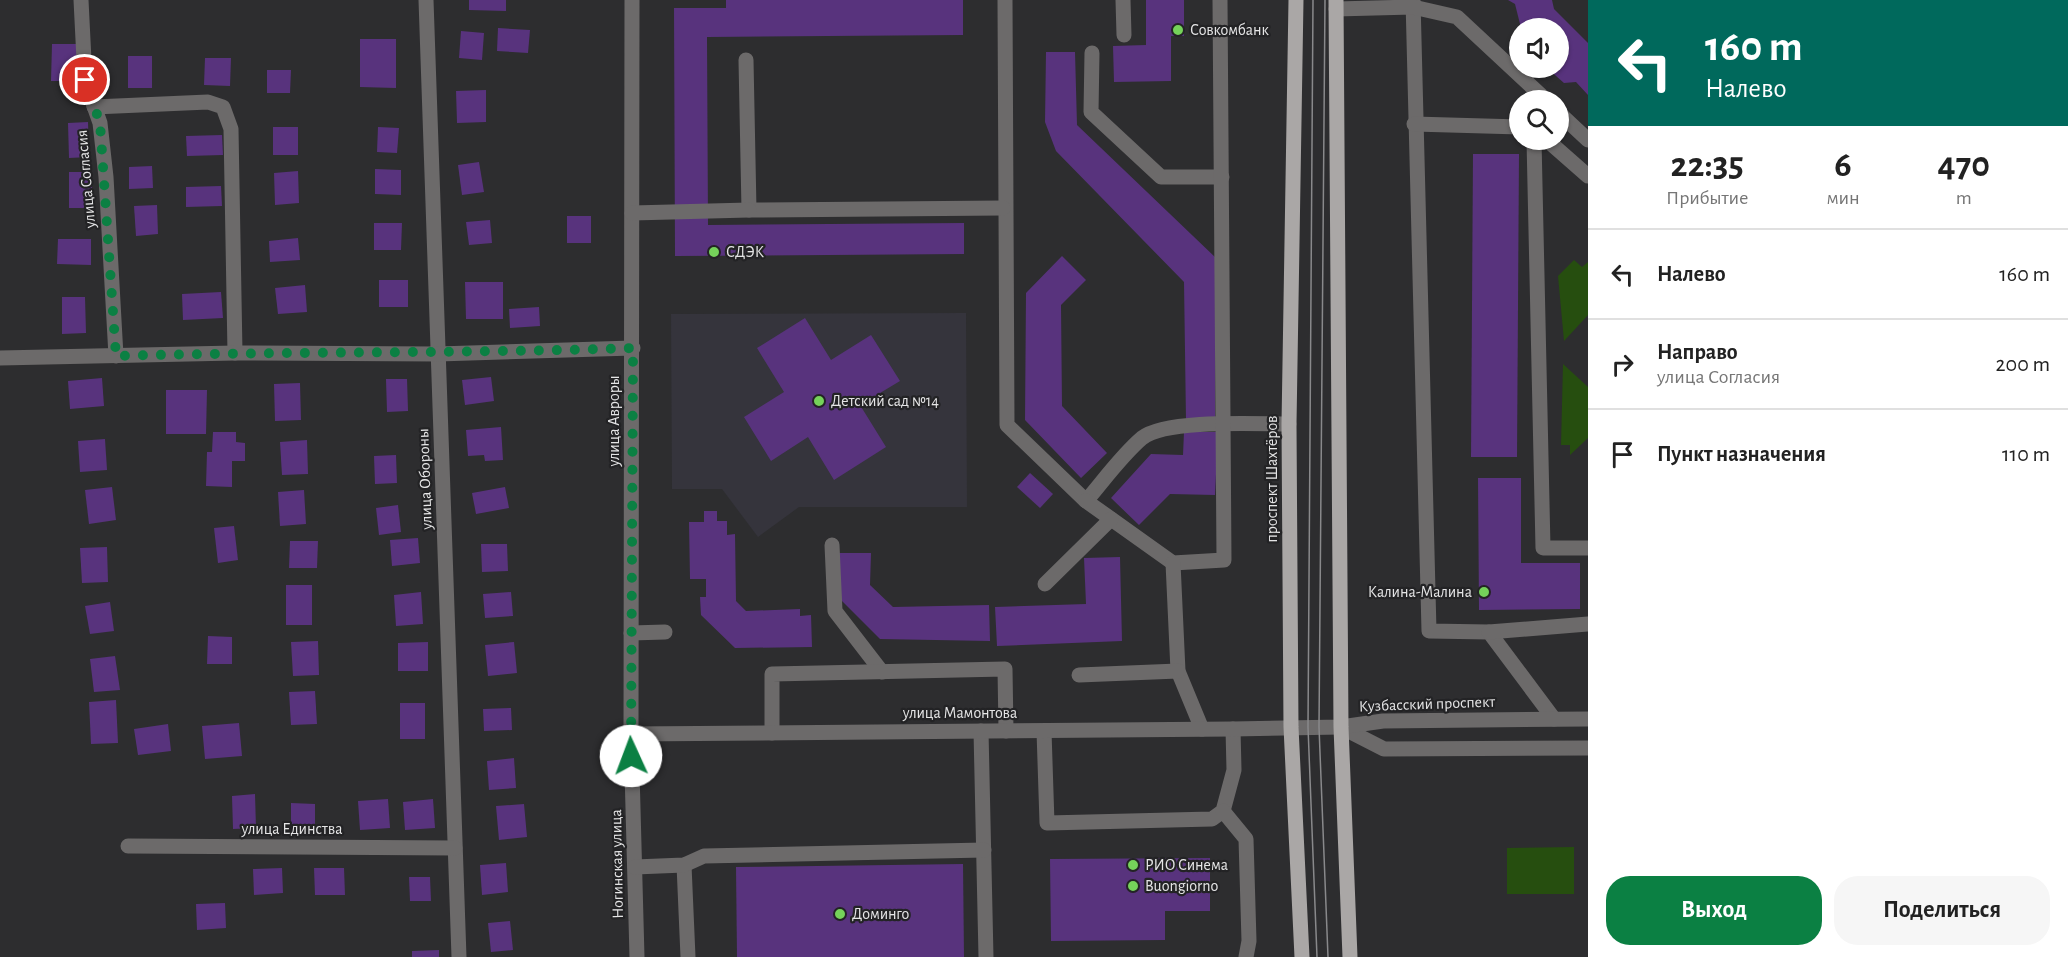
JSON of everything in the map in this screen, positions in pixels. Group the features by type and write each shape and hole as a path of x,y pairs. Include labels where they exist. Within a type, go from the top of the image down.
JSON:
{"main road":[{"name":"проспект Шахтёров","path":"1296,0 1289,424 1291,727 1302,957"},
{"path":"1336,4 1341,727 1350,957"}],"street":[{"name":"улица Согласия","path":"81,0 85,80 100,123 106,177 116,356"},
{"name":"улица Обороны","path":"426,0 459,957"},
{"name":"улица Авроры","path":"630,734 633,348 632,0"},
{"path":"1005,0 1006,425 1086,501 1173,562 1224,560 1220,0"},
{"path":"1123,0 1124,35"},
{"path":"1336,4 1413,4 1457,17 1535,90"},
{"path":"1413,4 1414,124 1429,631 1489,632 1588,624"},
{"path":"1092,53 1091,111 1161,177 1222,177"},
{"path":"746,60 749,210"},
{"path":"94,107 208,102 223,107 231,129 235,353"},
{"path":"1569,122 1588,140"},
{"path":"1414,124 1509,127"},
{"path":"1534,150 1543,548 1588,548"},
{"path":"1560,150 1586,170"},
{"path":"632,213 1004,208"},
{"path":"0,358 235,353 438,354 633,348"},
{"path":"1086,501 1143,438 1157,429 1224,424 1289,424"},
{"path":"1045,584 1111,519"},
{"path":"832,545 835,611 882,672"},
{"path":"1173,562 1178,671 1202,729"},
{"path":"631,633 665,632"},
{"path":"1489,632 1554,719"},
{"path":"772,733 772,674 1005,669 1006,731"},
{"path":"1079,675 1178,671"},
{"name":"Кузбасский проспект","path":"1341,727 1383,721 1588,719"},
{"name":"Кузбасский проспект","path":"1341,727 1384,750 1588,748"},
{"name":"улица Мамонтова","path":"630,734 1341,727"},
{"path":"1044,730 1047,823 1212,819 1223,811 1234,770 1233,729"},
{"path":"981,731 986,957"},
{"name":"Ногинская улица","path":"630,734 637,957"},
{"path":"1223,811 1246,839 1249,941 1246,957"},
{"name":"улица Единства","path":"129,846 455,848"},
{"path":"635,867 684,866 704,856 984,850"},
{"path":"684,866 688,957"}],"shaded area":[{"name":"Детский сад №14","path":"966,313 967,507 799,507 758,537 722,489 672,489 671,314"}],"green space":[{"path":"1574,260 1582,267 1588,262 1588,315 1564,341 1558,276"},
{"path":"1563,364 1588,387 1588,438 1570,455 1570,445 1561,445"},
{"path":"1574,847 1574,894 1507,894 1507,848"}],"building":[{"path":"469,0 506,0 506,11 469,10"},
{"path":"726,0 963,0 963,35 707,37 708,225 964,223 964,254 675,256 674,8 726,8"},
{"path":"1146,0 1184,0 1184,36 1171,36 1171,81 1114,82 1113,46 1146,45"},
{"path":"1508,0 1552,0 1554,9 1563,18 1518,18 1515,4"},
{"path":"1569,24 1588,43 1588,95 1576,82 1564,83 1558,78 1569,78"},
{"path":"498,28 530,30 528,53 497,51"},
{"path":"461,31 484,33 482,60 459,58"},
{"path":"360,39 396,39 396,88 360,87"},
{"path":"52,44 77,44 77,81 51,81"},
{"path":"1046,52 1075,52 1077,125 1216,258 1215,420 1186,421 1184,282 1056,151 1045,122"},
{"path":"128,56 152,56 152,88 128,88"},
{"path":"205,58 231,58 230,86 204,85"},
{"path":"267,70 291,70 290,93 267,93"},
{"path":"486,90 486,122 457,123 456,91"},
{"path":"88,122 89,157 69,158 68,123"},
{"path":"273,127 298,127 298,155 273,155"},
{"path":"378,127 399,128 397,153 377,152"},
{"path":"222,135 223,155 187,156 186,136"},
{"path":"1473,154 1519,154 1517,457 1471,457"},
{"path":"479,162 484,192 462,195 458,165"},
{"path":"152,166 153,188 129,189 129,167"},
{"path":"375,169 401,170 401,195 375,194"},
{"path":"298,171 299,203 275,205 274,173"},
{"path":"69,172 92,172 92,208 69,208"},
{"path":"221,186 222,206 186,207 186,187"},
{"path":"157,205 158,234 136,236 134,206"},
{"path":"567,216 591,216 591,243 567,243"},
{"path":"490,220 492,243 469,245 466,222"},
{"path":"374,223 402,223 401,250 374,250"},
{"path":"298,238 300,260 270,262 269,241"},
{"path":"58,239 91,239 91,265 57,264"},
{"path":"1062,256 1086,280 1061,305 1062,406 1107,453 1081,478 1025,420 1026,293"},
{"path":"379,280 408,280 408,307 379,307"},
{"path":"465,282 503,282 503,319 466,319"},
{"path":"305,285 307,312 278,314 275,288"},
{"path":"221,292 223,318 183,320 182,294"},
{"path":"62,297 85,297 86,333 62,334"},
{"path":"539,307 540,326 510,328 509,309"},
{"path":"805,318 831,360 871,335 900,381 860,405 886,447 834,480 808,437 771,461 744,417 784,392 757,348"},
{"path":"491,377 494,401 465,405 462,380"},
{"path":"102,378 104,406 70,409 68,381"},
{"path":"386,379 407,379 408,411 387,412"},
{"path":"300,383 301,420 275,421 274,384"},
{"path":"166,390 207,390 206,434 166,434"},
{"path":"501,427 503,460 485,461 484,455 468,456 466,430"},
{"path":"213,432 236,432 236,442 245,443 245,461 232,461 232,487 206,486 207,452 212,452"},
{"path":"1184,432 1218,432 1215,495 1170,494 1139,525 1111,498 1151,454 1183,455"},
{"path":"105,439 107,470 80,472 78,441"},
{"path":"307,440 308,474 282,475 280,442"},
{"path":"396,455 397,483 375,484 374,456"},
{"path":"1030,473 1053,494 1040,508 1017,487"},
{"path":"1478,478 1521,478 1521,563 1580,563 1580,609 1479,610"},
{"path":"112,487 116,520 89,524 85,490"},
{"path":"505,487 509,508 476,514 472,493"},
{"path":"304,490 306,524 280,526 278,492"},
{"path":"398,505 401,532 379,535 376,508"},
{"path":"704,511 717,511 717,521 727,521 727,535 735,534 736,601 746,611 800,609 800,616 811,615 812,647 735,648 701,615 700,597 706,597 706,579 690,579 689,522 704,522"},
{"path":"234,526 238,560 218,563 214,528"},
{"path":"418,538 420,563 392,566 390,540"},
{"path":"290,541 318,541 317,568 289,568"},
{"path":"481,544 507,544 508,571 482,572"},
{"path":"107,547 108,582 82,583 80,548"},
{"path":"839,553 871,553 870,585 893,607 989,605 990,641 880,639 839,598"},
{"path":"1120,557 1122,641 997,646 995,607 1086,604 1084,558"},
{"path":"286,585 312,585 312,625 286,625"},
{"path":"421,592 423,624 396,626 394,595"},
{"path":"511,592 513,616 485,618 483,594"},
{"path":"110,602 114,631 90,634 85,606"},
{"path":"208,636 232,637 232,664 207,664"},
{"path":"318,641 319,675 293,676 291,642"},
{"path":"428,642 428,671 398,671 398,643"},
{"path":"514,642 517,673 488,676 485,645"},
{"path":"115,656 120,690 94,692 90,659"},
{"path":"315,691 317,724 291,725 289,692"},
{"path":"116,700 118,743 91,744 89,702"},
{"path":"400,703 425,703 425,739 400,739"},
{"path":"511,708 512,730 484,731 483,709"},
{"path":"239,723 242,756 205,759 202,726"},
{"path":"168,724 171,751 138,755 134,729"},
{"path":"514,758 516,788 489,790 487,761"},
{"path":"255,794 256,828 233,829 232,796"},
{"path":"388,799 390,828 360,830 358,801"},
{"path":"433,799 435,828 405,830 403,802"},
{"path":"291,803 315,804 315,831 291,830"},
{"path":"524,804 527,837 499,840 496,806"},
{"path":"1210,858 1210,911 1165,911 1165,940 1051,941 1050,859"},
{"path":"506,863 508,892 482,895 480,865"},
{"path":"963,864 964,957 737,957 736,867"},
{"path":"282,868 283,893 254,895 253,869"},
{"path":"314,868 344,868 345,895 315,895"},
{"path":"409,877 430,877 431,901 410,901"},
{"path":"225,903 226,928 197,930 196,904"},
{"path":"510,921 513,950 491,952 488,923"},
{"path":"439,950 439,957 412,957 412,951"}],"tram line":[{"path":"1313,0 1308,727 1317,957"},
{"path":"1325,0 1319,727 1328,957"}],"place":[{"name":"Совкомбанк","path":"1178,30"},
{"name":"СДЭК","path":"714,252"},
{"name":"Детский сад №14","path":"819,401"},
{"name":"Калина-Малина","path":"1484,592"},
{"name":"РИО Синема","path":"1133,865"},
{"name":"Buongiorno","path":"1133,886"},
{"name":"Доминго","path":"840,914"}],"route":[{"path":"85,80 100,123 106,177 116,356 235,353 438,354 633,348 631,756"}]}
